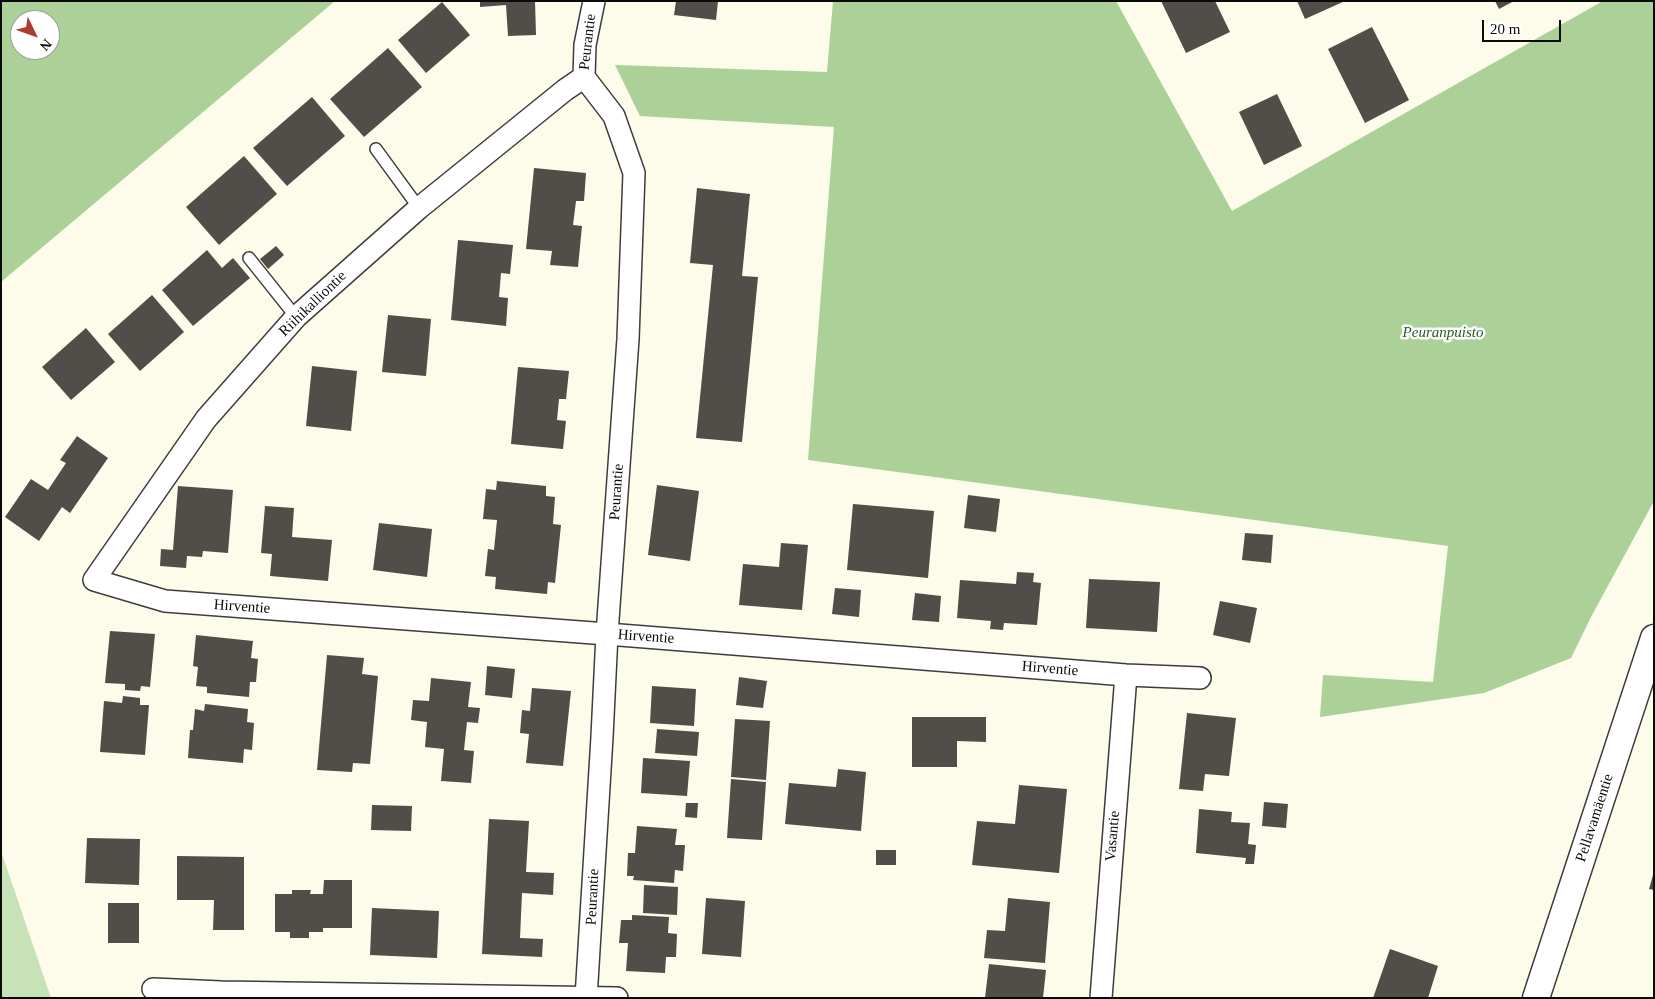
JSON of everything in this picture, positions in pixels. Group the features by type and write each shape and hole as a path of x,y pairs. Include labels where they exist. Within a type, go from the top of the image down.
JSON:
{"street":[{"name":"Peurantie","path":"586,998 607,634 628,339 634,173 614,116 584,77 585,45 594,1"},
{"name":"Riihikalliontie","path":"94,580 206,419 296,317 419,208 565,90 584,77"},
{"name":"Hirventie","path":"94,580 166,601 1126,675 1200,678"},
{"name":"Pellavamäentie","path":"1536,998 1654,638"},
{"name":"Vasantie","path":"1101,998 1126,675"},
{"path":"153,990 617,998"}],"lane":[{"path":"376,149 419,208"},
{"path":"249,258 296,317"}],"green space":[{"path":"1,1 335,1 1,282"},
{"name":"Peuranpuisto","path":"833,1 1116,1 1232,211 1603,1 1654,1 1654,501 1571,658 1484,693 1320,717 1323,675 1433,682 1448,546 808,460 834,127 640,116 615,65 827,72"},
{"path":"1,851 51,998 1,998"}],"building":[{"path":"480,1 535,1 536,35 508,36 506,5 480,7"},
{"path":"676,1 718,1 716,20 674,15"},
{"path":"1161,1 1215,1 1230,32 1186,53"},
{"path":"1297,1 1345,1 1305,19"},
{"path":"1495,1 1514,1 1499,9"},
{"path":"442,2 470,35 426,73 398,40"},
{"path":"1372,27 1409,100 1365,123 1328,49"},
{"path":"388,48 422,87 364,137 330,99"},
{"path":"1277,94 1302,146 1264,165 1239,112"},
{"path":"312,97 345,136 287,186 253,148"},
{"path":"244,156 277,194 219,245 186,207"},
{"path":"534,168 586,173 584,201 576,201 573,225 582,226 578,267 550,265 552,251 526,249"},
{"path":"697,188 750,194 742,276 758,277 742,442 696,438 713,265 690,263"},
{"path":"458,240 513,245 510,274 501,273 499,297 508,298 506,326 451,320"},
{"path":"276,246 284,255 268,269 260,259"},
{"path":"207,250 222,268 233,258 250,278 193,326 162,290"},
{"path":"152,295 184,332 140,371 108,334"},
{"path":"388,315 431,319 426,376 382,372"},
{"path":"86,328 115,362 71,400 42,367"},
{"path":"312,366 357,371 351,431 306,426"},
{"path":"518,367 569,371 566,399 559,399 557,420 566,421 563,449 511,444"},
{"path":"77,436 108,458 70,513 62,507 39,541 5,517 31,479 48,490 66,463 60,460"},
{"path":"497,481 546,486 546,496 555,497 553,524 561,525 555,583 548,582 547,594 495,589 496,577 485,576 488,549 494,550 497,520 483,519 486,489 496,490"},
{"path":"657,485 699,491 690,561 648,555"},
{"path":"178,486 233,490 228,553 203,551 202,557 187,556 186,568 160,566 161,549 173,550"},
{"path":"968,495 1000,499 996,532 964,528"},
{"path":"853,504 934,511 928,578 847,570"},
{"path":"265,506 294,508 292,537 332,540 328,581 270,576 272,554 261,553"},
{"path":"379,523 432,529 427,577 373,570"},
{"path":"1245,533 1273,535 1271,563 1242,560"},
{"path":"781,543 808,545 802,610 739,605 743,564 779,567"},
{"path":"1017,572 1034,573 1033,582 1041,583 1037,625 1004,623 1003,630 990,629 991,621 957,618 960,580 1016,584"},
{"path":"1089,579 1160,582 1157,632 1086,628"},
{"path":"835,588 861,590 859,617 832,614"},
{"path":"915,593 941,596 939,622 912,620"},
{"path":"1220,601 1257,608 1250,643 1213,635"},
{"path":"110,631 155,634 150,687 141,686 140,691 125,690 125,684 105,683"},
{"path":"196,635 253,641 251,658 258,659 256,682 250,682 249,697 207,693 207,687 196,686 198,667 193,666"},
{"path":"327,655 364,658 362,674 378,676 370,764 353,763 352,772 317,770"},
{"path":"487,666 515,669 512,698 485,695"},
{"path":"739,677 767,681 763,708 736,705"},
{"path":"431,678 471,682 468,707 480,708 478,723 467,722 464,750 474,751 471,783 441,781 444,749 425,747 427,722 411,720 413,700 429,701"},
{"path":"652,686 696,689 694,726 650,723"},
{"path":"532,688 571,691 563,766 526,763 529,734 520,733 522,710 530,711"},
{"path":"123,696 140,698 140,705 149,705 145,755 100,752 104,701 122,703"},
{"path":"205,704 248,709 247,722 254,723 252,750 244,749 243,763 188,758 190,730 193,730 195,709 204,711"},
{"path":"1187,713 1236,718 1229,776 1205,774 1203,791 1179,789"},
{"path":"912,717 986,717 986,742 957,741 957,767 912,767"},
{"path":"735,719 770,721 766,780 731,777"},
{"path":"657,729 699,732 697,756 655,753"},
{"path":"643,758 690,761 687,796 641,793"},
{"path":"838,769 866,772 861,831 785,824 789,783 836,787"},
{"path":"731,779 766,782 762,840 727,838"},
{"path":"1019,785 1067,789 1059,873 972,865 977,821 1015,824"},
{"path":"1264,802 1288,804 1286,828 1262,826"},
{"path":"686,803 698,803 697,818 685,817"},
{"path":"372,805 412,806 411,831 371,830"},
{"path":"1199,809 1232,812 1231,822 1250,823 1248,844 1256,845 1254,864 1245,864 1246,858 1196,853"},
{"path":"489,819 529,821 526,872 554,873 553,895 522,893 520,938 543,939 542,957 482,954"},
{"path":"637,826 677,829 675,845 685,845 683,871 675,870 674,883 633,880 634,876 627,876 628,853 635,853"},
{"path":"87,838 140,839 139,885 85,883"},
{"path":"876,850 896,850 896,865 876,865"},
{"path":"177,856 244,857 244,930 213,930 214,900 177,900"},
{"path":"1654,875 1654,890 1649,889"},
{"path":"324,880 352,880 352,928 323,928 323,932 309,932 309,938 290,938 290,932 275,932 275,894 292,894 292,890 311,890 310,894 323,894"},
{"path":"644,885 678,887 677,915 643,913"},
{"path":"706,898 745,901 741,957 702,954"},
{"path":"1008,898 1050,902 1045,963 984,958 987,930 1005,931"},
{"path":"108,903 139,903 139,943 108,943"},
{"path":"372,908 439,911 437,958 370,955"},
{"path":"632,915 669,917 668,933 677,934 676,957 666,957 665,973 626,971 628,943 619,943 621,920 632,920"},
{"path":"1390,949 1438,966 1428,998 1373,998"},
{"path":"989,964 1046,970 1043,998 985,998"}]}
